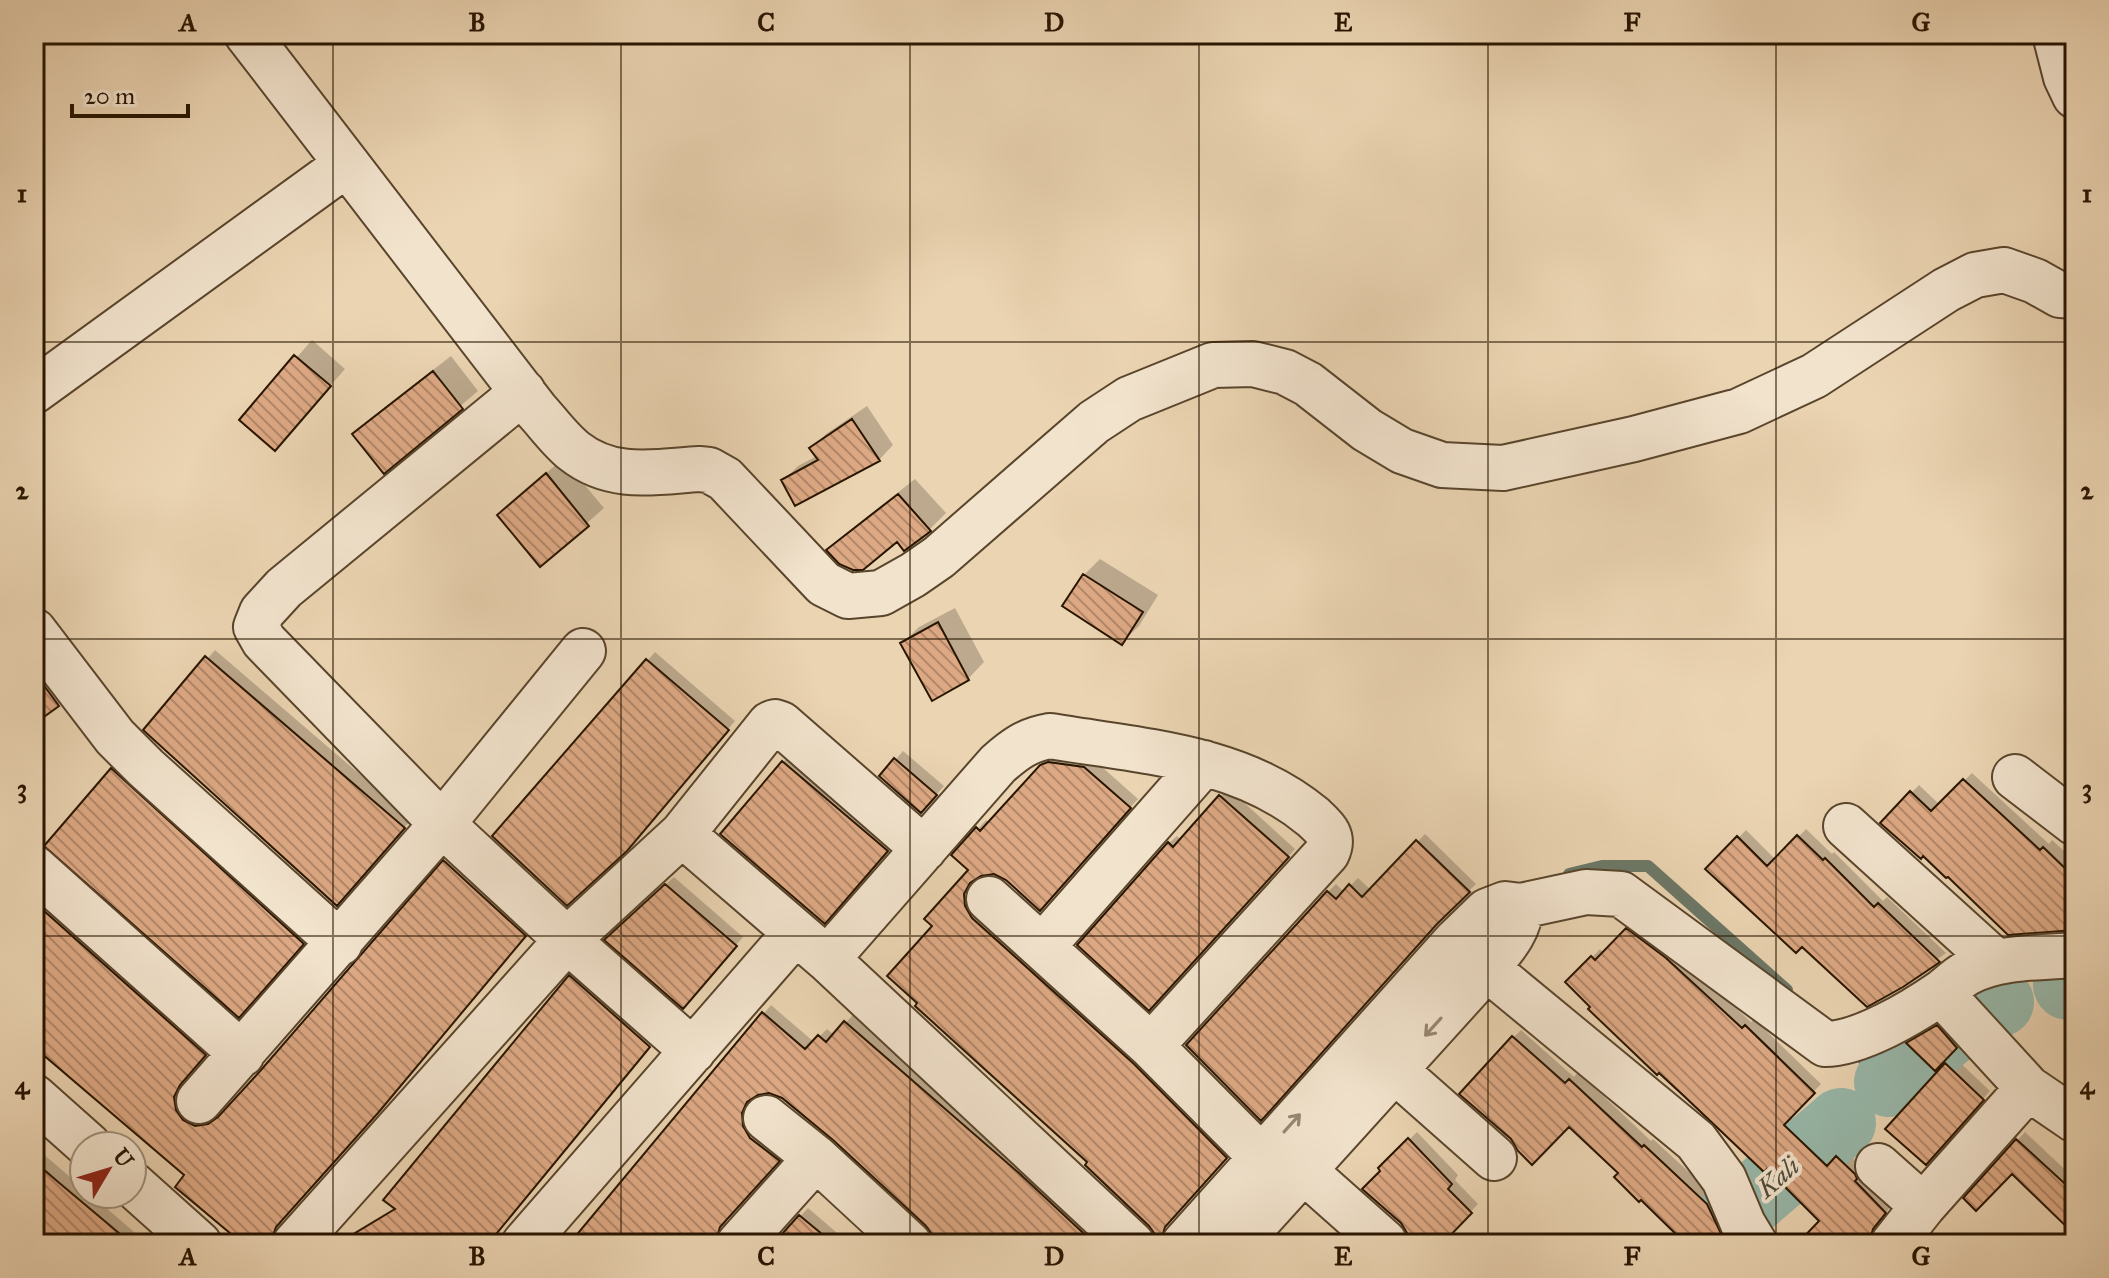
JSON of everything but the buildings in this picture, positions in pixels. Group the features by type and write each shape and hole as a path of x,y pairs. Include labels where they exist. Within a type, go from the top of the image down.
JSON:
{"street":[{"path":"247,34 536,410 573,450 604,469 627,473 699,469 725,479 824,584 848,596 881,593 913,575 939,557 1094,422 1129,399 1213,365 1253,364 1285,372 1308,384 1367,430 1402,451 1442,465 1503,468 1634,439 1739,411 1814,376 1946,290 1975,275 2004,270 2035,281 2060,295 2075,296"},
{"path":"2055,34 2066,77 2075,96"},
{"path":"34,391 347,164"},
{"path":"523,392 284,588 262,612 256,627 264,641 442,824 693,1051"},
{"path":"34,631 86,702 125,748 340,943"},
{"path":"199,1101 442,824 583,651"},
{"path":"295,1244 567,940 682,834 766,727 775,722 781,724 924,849"},
{"path":"524,1244 693,1051 924,849 998,764 1018,746 1031,740 1050,736 1223,767 1261,783 1303,809 1325,827 1330,836 1331,845 1327,853 1151,1046"},
{"path":"1042,947 1204,763"},
{"path":"2015,777 2075,823"},
{"path":"1846,826 1996,962"},
{"path":"682,834 811,946 1132,1244"},
{"path":"34,868 242,1054"},
{"path":"1237,1244 1285,1172 1379,1056 1471,955 1515,934 1521,906 1586,892 1621,894 1825,1044 1841,1044 1882,1026 1941,993 1965,974 1996,962 2075,955"},
{"path":"989,899 1285,1172 1384,1242"},
{"path":"1471,955 1696,1141 1724,1179 1755,1244"},
{"path":"1941,993 2028,1088 2075,1120"},
{"path":"1379,1056 1494,1158"},
{"path":"1893,1244 2028,1088"},
{"path":"40,1115 68,1133"},
{"path":"766,1118 816,1158 909,1244"},
{"path":"739,1244 816,1158"},
{"path":"1878,1166 1923,1206"},
{"path":"1184,1244 1285,1172"},
{"path":"148,1198 199,1244"}],"waterway":[{"path":"1569,874 1602,866 1648,866 1787,990"},
{"name":"Kali","path":"2068,985 2075,983"},
{"name":"Kali","path":"1889,1082 1977,1007 1999,1002"},
{"path":"1851,1048 1889,1082"},
{"name":"Kali","path":"1715,1231 1841,1123"}]}
